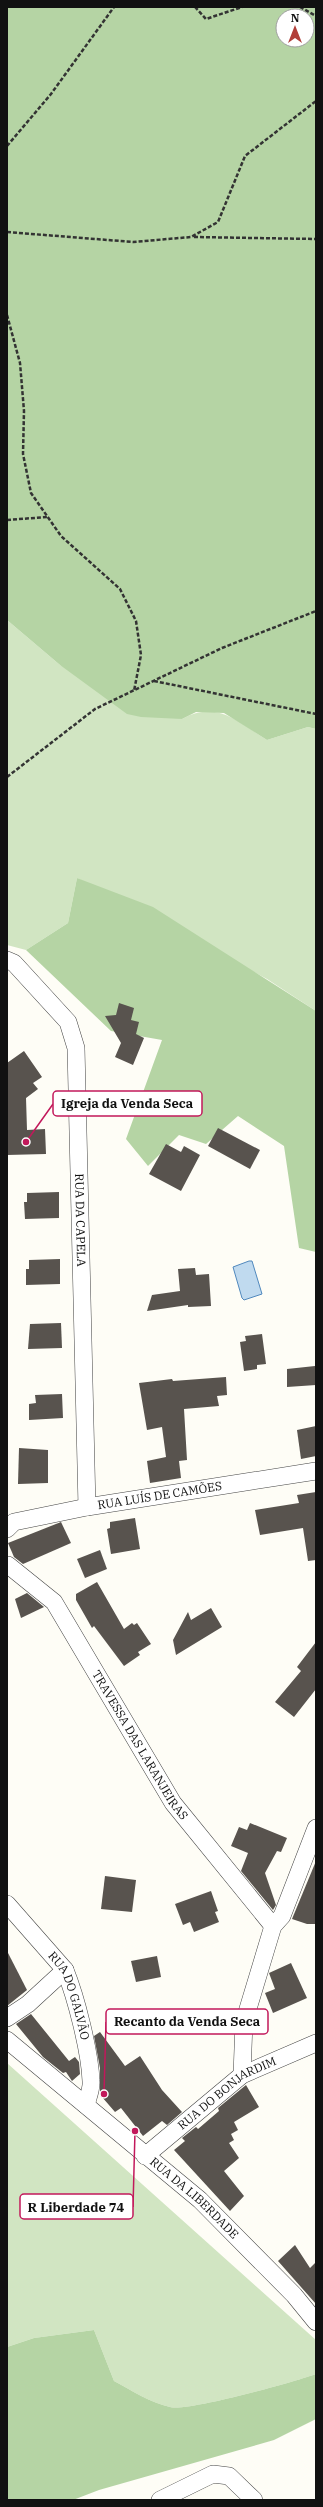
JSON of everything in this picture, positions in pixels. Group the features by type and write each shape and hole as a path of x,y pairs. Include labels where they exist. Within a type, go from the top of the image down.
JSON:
{"street":[{"name":"RUA DA CAPELA","path":"7,960 14,963 68,1022 76,1048 87,1507"},
{"name":"RUA LUÍS DE CAMÕES","path":"7,1529 14,1522 87,1507 316,1471"},
{"name":"TRAVESSA DAS LARANJEIRAS","path":"7,1563 54,1602 173,1803 272,1926"},
{"path":"242,2075 244,2022 272,1926 282,1916 316,1828"},
{"name":"RUA DO GALVÃO","path":"7,1904 65,1970 81,2024 91,2082 86,2105"},
{"path":"7,2018 28,2004 65,1970"},
{"name":"RUA DA LIBERDADE","path":"7,2040 145,2156 200,2200 294,2295 316,2322"},
{"name":"RUA DO BONJARDIM","path":"145,2156 242,2075 316,2043"},
{"path":"160,2500 213,2474 229,2476 254,2500"}],"path":[{"path":"7,146 51,94 114,7"},
{"path":"195,7 206,19 242,7"},
{"path":"300,7 316,16"},
{"path":"191,237 218,222 245,156 316,101"},
{"path":"7,232 133,242 191,237 316,239"},
{"path":"7,315 20,363 24,411 23,454 31,493 61,536 120,589 136,621 141,655 134,691"},
{"path":"7,520 48,517"},
{"path":"7,777 95,709 222,648 316,611"},
{"path":"153,681 182,689 316,714"}],"green space":[{"path":"7,7 316,7 316,729 308,727 267,740 224,713 196,712 182,719 141,717 127,714 60,665 7,620"},
{"path":"7,620 60,665 182,719 194,714 216,712 236,720 267,740 308,727 316,729 316,1011 267,979 77,878 68,923 26,950 7,945"},
{"path":"77,878 153,907 316,1011 316,1252 299,1248 284,1146 238,1116 206,1144 179,1135 148,1166 126,1139 162,1040 111,1031 26,950 68,923"},
{"path":"7,2063 316,2340 316,2374 218,2401 197,2405 170,2407 148,2399 114,2381 94,2330 34,2338 7,2347"},
{"path":"94,2330 114,2381 156,2403 170,2407 197,2405 265,2389 316,2374 316,2419 274,2440 99,2490 73,2500 7,2500 7,2347 34,2338"}],"water":[{"path":"252,1261 262,1294 244,1300 242,1298 233,1267"}],"building":[{"path":"119,1003 134,1008 131,1020 139,1022 136,1034 144,1038 133,1065 115,1057 121,1043 105,1016 116,1015"},
{"path":"24,1051 42,1077 33,1083 38,1089 26,1098 27,1130 45,1129 46,1154 7,1155 7,1063"},
{"path":"218,1128 260,1150 250,1169 208,1146"},
{"path":"166,1144 181,1152 184,1146 200,1155 181,1191 149,1174"},
{"path":"59,1192 59,1218 25,1219 24,1202 27,1202 27,1193"},
{"path":"60,1259 60,1284 26,1285 26,1269 29,1269 29,1260"},
{"path":"195,1268 196,1275 209,1274 211,1306 188,1307 188,1305 147,1311 152,1295 180,1291 178,1269"},
{"path":"61,1323 62,1348 28,1349 30,1324"},
{"path":"262,1334 266,1364 257,1365 257,1369 244,1371 240,1342 246,1341 245,1336"},
{"path":"315,1366 316,1385 287,1387 287,1369"},
{"path":"226,1377 227,1395 217,1396 219,1406 184,1409 187,1460 179,1461 181,1478 150,1483 147,1461 166,1457 162,1427 147,1430 139,1383 172,1379 173,1381"},
{"path":"62,1394 63,1418 29,1420 29,1404 36,1403 35,1395"},
{"path":"316,1426 316,1456 301,1459 297,1430"},
{"path":"19,1448 48,1450 48,1483 18,1484"},
{"path":"316,1492 316,1560 308,1561 303,1528 260,1535 255,1510 299,1503 297,1495"},
{"path":"135,1518 140,1549 111,1554 107,1529 110,1528 110,1522"},
{"path":"61,1522 71,1543 23,1564 14,1557 8,1543"},
{"path":"100,1550 107,1569 85,1578 77,1559"},
{"path":"97,1582 124,1629 132,1623 134,1625 137,1623 151,1644 138,1652 140,1655 124,1666 94,1626 92,1628 76,1600 76,1594"},
{"path":"27,1593 44,1607 21,1618 15,1599"},
{"path":"211,1608 222,1627 176,1655 173,1640 188,1612 191,1620"},
{"path":"316,1642 316,1689 294,1717 275,1702 301,1671 297,1667"},
{"path":"250,1823 287,1838 281,1852 277,1851 265,1873 276,1905 273,1910 241,1871 248,1853 231,1846 239,1827 247,1830"},
{"path":"316,1861 316,1924 307,1924 292,1919"},
{"path":"105,1876 136,1880 132,1912 101,1909"},
{"path":"211,1891 218,1911 215,1912 219,1922 194,1932 190,1922 183,1925 175,1904"},
{"path":"7,1951 27,1990 7,2006"},
{"path":"157,1956 161,1977 136,1982 131,1961"},
{"path":"291,1963 307,1998 273,2013 265,1993 275,1989 269,1973"},
{"path":"31,2014 69,2061 75,2057 79,2062 80,2074 72,2081 66,2072 63,2073 43,2057 16,2024"},
{"path":"100,2032 125,2066 140,2056 162,2090 182,2112 167,2125 162,2121 143,2136 121,2108 115,2112 102,2097 100,2091 100,2068 94,2036"},
{"path":"246,2085 259,2107 234,2122 238,2130 231,2134 234,2140 229,2143 239,2158 224,2171 244,2196 230,2211 174,2150 185,2141 182,2138 196,2127 198,2129 219,2111 218,2108"},
{"path":"295,2245 310,2268 316,2262 316,2304 278,2261"}],"place":[{"name":"Igreja da Venda Seca","path":"26,1142"},
{"name":"Recanto da Venda Seca","path":"104,2094"},
{"name":"R Liberdade 74","path":"135,2131"}]}
